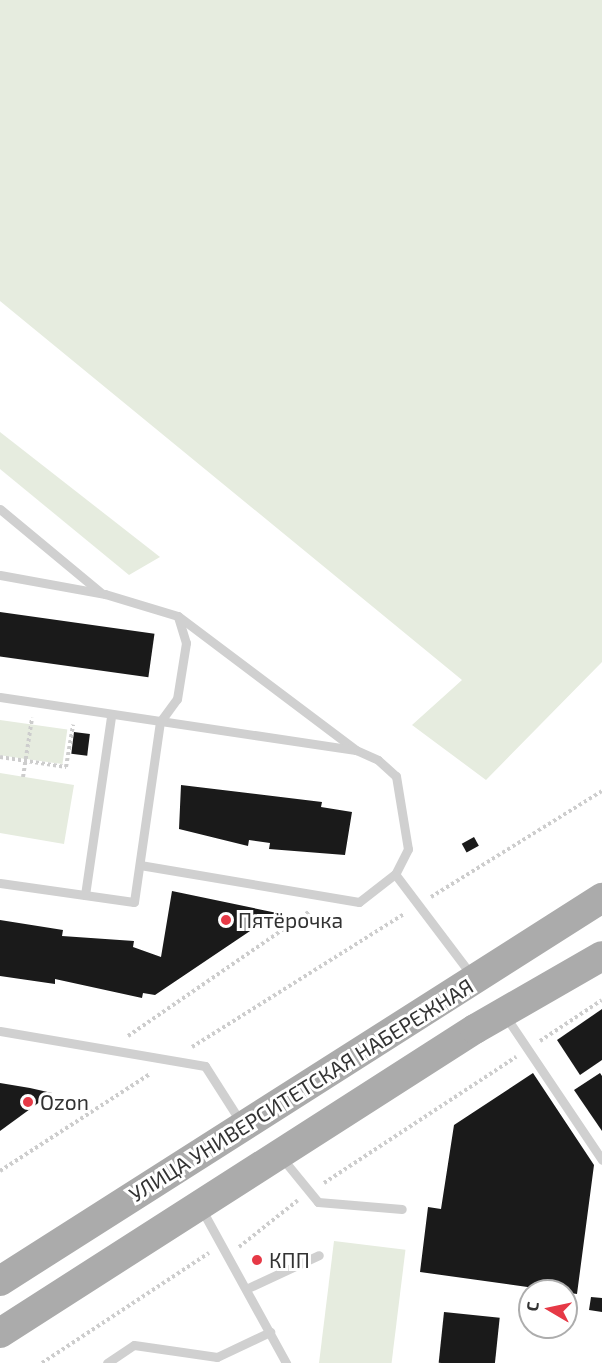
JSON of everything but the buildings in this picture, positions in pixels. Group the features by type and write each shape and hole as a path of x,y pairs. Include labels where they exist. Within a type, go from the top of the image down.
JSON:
{"main road":[{"name":"УЛИЦА УНИВЕРСИТЕТСКАЯ НАБЕРЕЖНАЯ","path":"0,1281 602,898"},
{"name":"УЛИЦА УНИВЕРСИТЕТСКАЯ НАБЕРЕЖНАЯ","path":"0,1333 279,1153 503,1013 602,956"}],"lane":[{"path":"0,509 101,593"},
{"path":"0,575 101,593 178,616 356,750 396,776 408,849 395,874 359,902 140,865"},
{"path":"0,883 134,902 160,722 177,699 186,643 178,616"},
{"path":"0,697 111,716 356,750"},
{"path":"85,895 111,716"},
{"path":"395,874 475,979"},
{"path":"503,1013 602,1160"},
{"path":"0,1031 205,1066 243,1126"},
{"path":"279,1153 307,1194 318,1202 402,1209"},
{"path":"199,1205 248,1288 286,1363"},
{"path":"248,1288 319,1255"},
{"path":"107,1363 134,1345 217,1358 270,1332"}],"path":[{"path":"23,777 35,703"},
{"path":"0,757 66,767 75,710"},
{"path":"0,1171 171,1060 602,791"},
{"path":"107,1049 330,898"},
{"path":"228,1254 307,1194 602,1000"},
{"path":"42,1363 222,1244"}],"shaded area":[{"path":"0,0 602,0 602,662 486,780 412,725 462,680 0,301"},
{"path":"0,432 160,557 129,575 0,469"},
{"path":"0,720 67,729 62,764 0,755"},
{"path":"0,773 74,785 64,844 0,833"},
{"path":"334,1241 405,1250 392,1363 319,1363"}],"place":[{"name":"Пятёрочка","path":"226,920"},
{"name":"Ozon","path":"28,1102"},
{"name":"КПП","path":"257,1260"}]}
